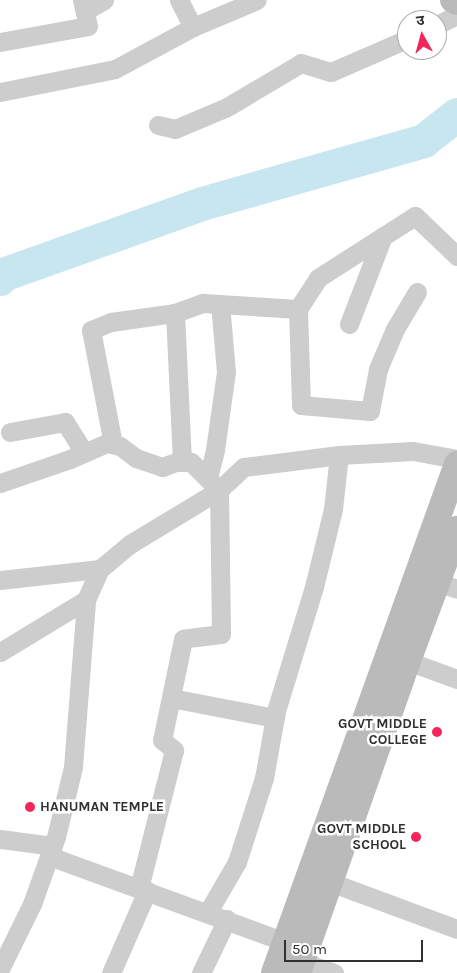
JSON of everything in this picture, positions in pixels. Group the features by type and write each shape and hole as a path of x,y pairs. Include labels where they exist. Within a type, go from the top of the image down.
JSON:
{"street":[{"path":"0,42 88,26 83,6 104,0"},
{"path":"179,0 193,27"},
{"path":"0,92 115,69 193,27 257,0"},
{"path":"453,0 457,2"},
{"path":"158,125 175,129 227,107 301,63 331,72 397,43"},
{"path":"417,292 395,330 378,369 370,411 301,406 298,309 318,278 415,216 457,256"},
{"path":"349,324 383,236"},
{"path":"113,444 91,330 111,322 175,313 203,303 298,309"},
{"path":"111,973 143,889 174,750 162,740 183,639 221,634 214,484 215,450 226,372 220,304"},
{"path":"175,313 182,462"},
{"path":"10,432 65,422 84,453"},
{"path":"0,483 107,443 120,446 136,458 162,467 176,462 191,462 214,484"},
{"path":"0,969 6,943 32,904 51,851 72,767 86,600 100,569 130,544 214,484 244,467 339,455 414,451 457,459"},
{"path":"208,912 237,862 264,778 275,718 314,587 333,509 339,455"},
{"path":"334,973 300,967 330,882 457,464"},
{"path":"274,973 398,658 447,585 457,530"},
{"path":"0,580 100,569"},
{"path":"0,652 86,600"},
{"path":"398,658 457,679"},
{"path":"171,698 275,718"},
{"path":"0,839 51,851 143,889 285,942"},
{"path":"330,882 457,929"},
{"path":"201,973 226,919"}],"waterway":[{"path":"0,279 3,275 202,204 424,141 457,115"}],"place":[{"name":"GOVT MIDDLE COLLEGE","path":"437,732"},
{"name":"HANUMAN TEMPLE","path":"30,807"},
{"name":"GOVT MIDDLE SCHOOL","path":"416,837"}]}
